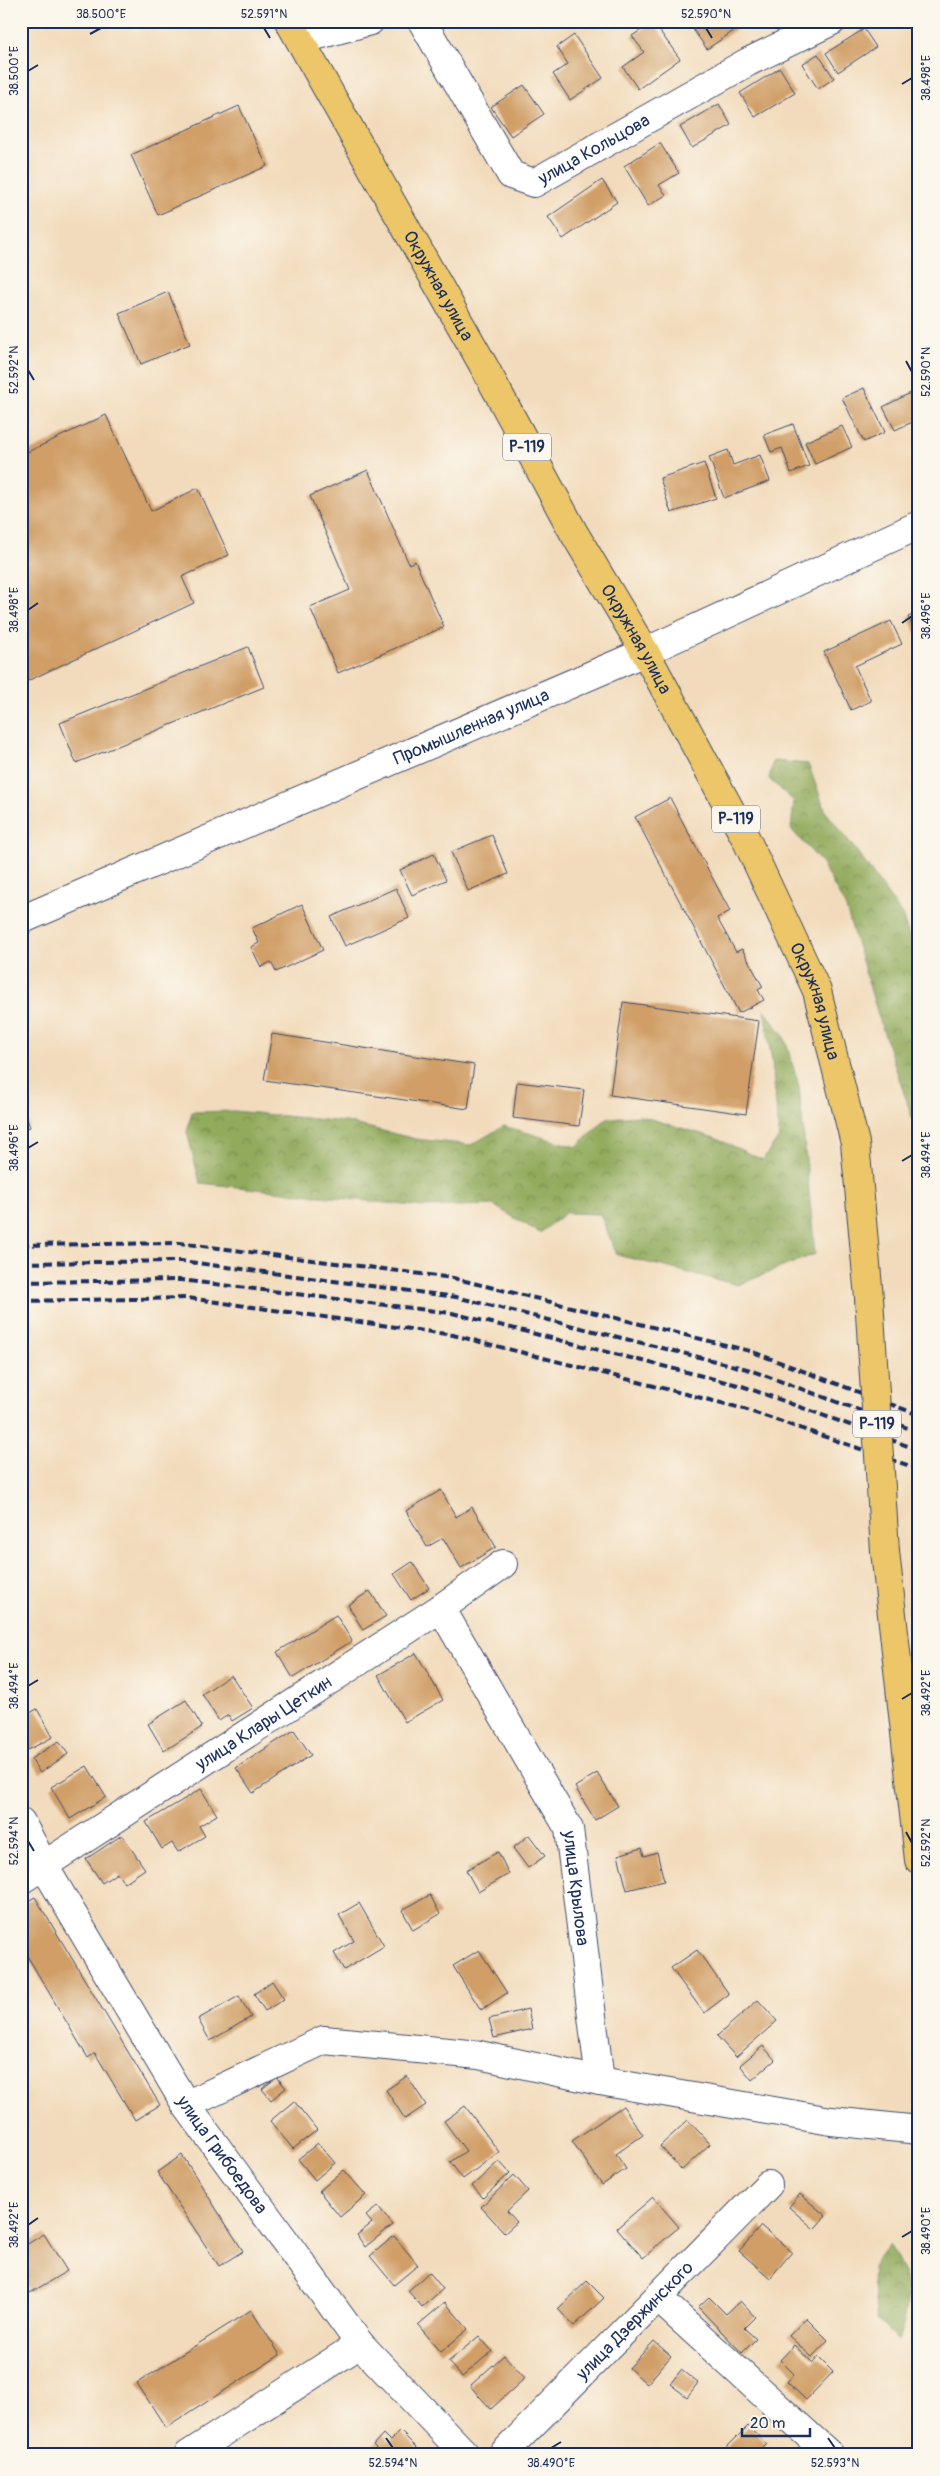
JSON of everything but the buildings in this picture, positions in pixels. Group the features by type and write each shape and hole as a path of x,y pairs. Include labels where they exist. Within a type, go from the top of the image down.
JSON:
{"highway":[{"name":"Окружная улица","path":"295,31 481,361 574,533 644,652 746,839 817,991 855,1144 869,1298 885,1551 919,1860"}],"street":[{"path":"295,31 319,21"},
{"path":"295,31 370,21"},
{"name":"улица Кольцова","path":"422,21 511,175 534,183 748,62 832,21"},
{"name":"Промышленная улица","path":"21,920 644,652 919,525"},
{"name":"улица Клары Цеткин","path":"33,1873 441,1608 503,1564"},
{"name":"улица Крылова","path":"441,1608 569,1829 600,2081"},
{"name":"улица Грибоедова","path":"21,1822 33,1873 186,2104 360,2344 466,2455"},
{"path":"186,2104 324,2040 479,2055 600,2081 831,2121 919,2130"},
{"name":"улица Дзержинского","path":"502,2455 768,2185"},
{"path":"658,2298 830,2455"},
{"path":"188,2455 360,2344"}],"green space":[{"path":"773,761 808,764 826,812 856,850 902,915 918,962 919,1145 914,1123 879,1018 846,908 821,862 791,829 794,801 769,779"},
{"path":"764,1009 784,1036 799,1086 815,1254 738,1285 617,1255 600,1214 565,1213 540,1233 493,1205 423,1207 200,1183 187,1132 192,1112 234,1111 345,1122 416,1139 471,1145 504,1126 576,1147 607,1118 641,1116 715,1138 763,1160 779,1137 772,1062"},
{"path":"889,2245 902,2269 907,2292 905,2315 898,2341 877,2320 872,2266"}],"railway":[{"path":"21,1245 179,1243 453,1278 750,1351 919,1415"},
{"path":"21,1263 181,1261 456,1297 747,1369 919,1432"},
{"path":"21,1282 181,1280 452,1313 742,1386 919,1450"},
{"path":"21,1301 188,1298 453,1335 741,1408 919,1469"}]}
